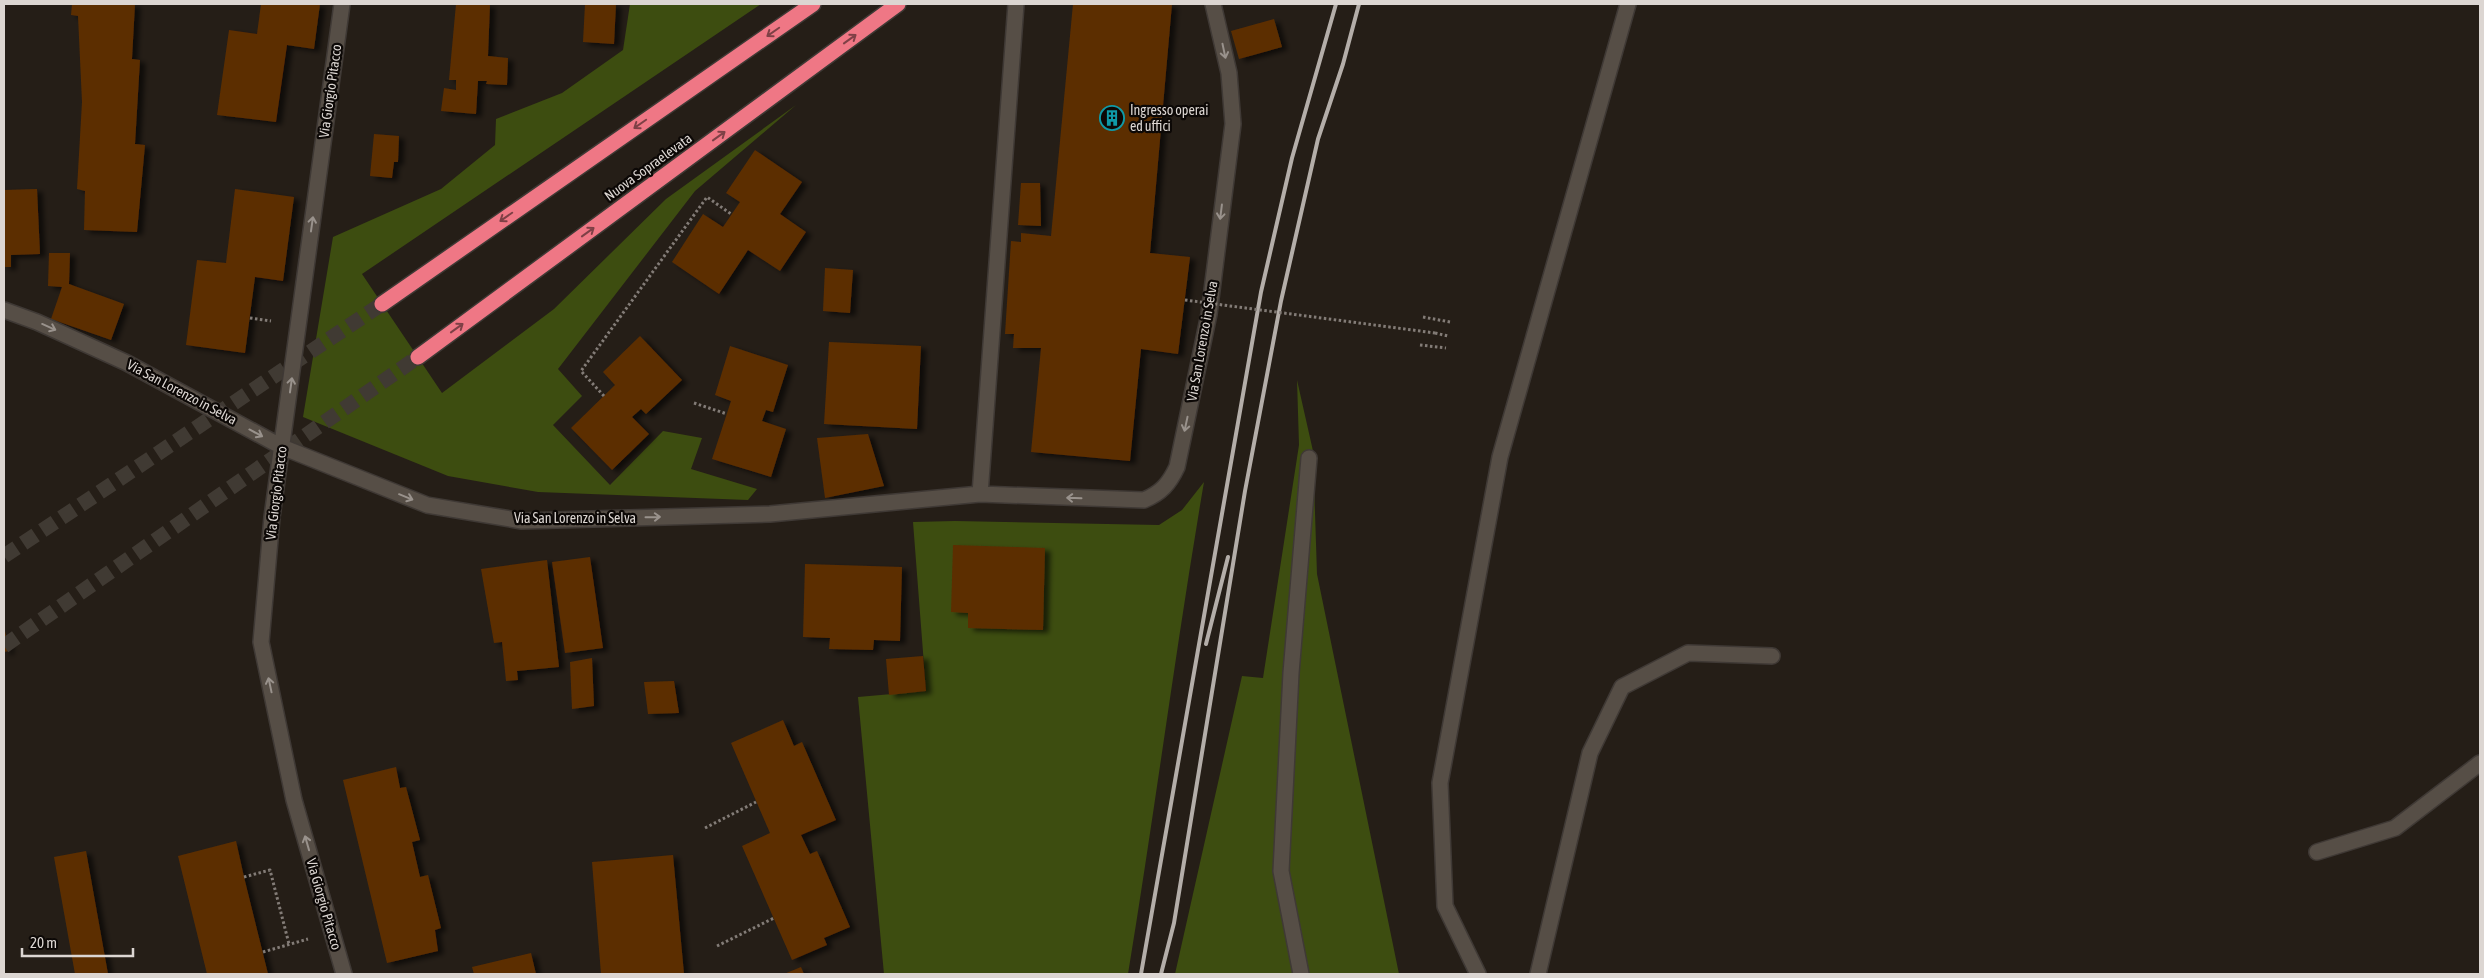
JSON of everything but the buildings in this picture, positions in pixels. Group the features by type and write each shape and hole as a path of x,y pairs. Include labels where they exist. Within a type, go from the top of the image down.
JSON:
{"highway":[{"path":"382,304 813,4"},
{"name":"Nuova Sopraelevata","path":"418,357 898,4"}],"street":[{"name":"Via Giorgio Pitacco","path":"342,4 272,517 261,642 294,800 344,974"},
{"path":"980,494 1016,4"},
{"name":"Via San Lorenzo in Selva","path":"4,310 37,322 127,363 282,447 427,505 522,520 770,514 980,494 1144,500 1156,495 1170,483 1177,468 1209,314 1233,124 1229,74 1213,4"},
{"path":"1478,974 1445,906 1440,783 1500,457 1628,4"},
{"path":"1301,974 1281,871 1290,672 1309,458"},
{"path":"1538,974 1590,753 1622,687 1688,653 1772,656"},
{"path":"2317,852 2395,828 2480,763"}],"path":[{"path":"604,396 581,372 707,197 731,214"},
{"path":"1185,300 1448,336"},
{"path":"1423,317 1450,322"},
{"path":"1420,345 1446,348"},
{"path":"694,403 727,414"},
{"path":"704,828 756,802"},
{"path":"244,877 270,870 289,944"},
{"path":"717,946 774,918"},
{"path":"262,952 332,933"}],"green space":[{"path":"630,4 761,4 362,274 442,393 554,309 666,199 796,105 695,191 558,369 582,396 553,425 610,485 663,431 702,438 691,469 757,489 748,500 538,492 448,476 303,417 333,237 441,189 495,145 496,119 562,93 623,50"},
{"path":"1297,380 1313,451 1317,574 1399,974 1175,974 1242,676 1263,678 1299,445"},
{"path":"1204,482 1128,974 884,974 858,697 926,691 913,522 955,521 1159,525 1182,510"}],"tunnel":[{"path":"4,556 382,304"},
{"path":"4,646 418,357"}],"railway":[{"path":"1141,974 1261,292 1292,158 1336,4"},
{"path":"1161,974 1174,923 1245,491 1281,301 1318,139 1343,64 1359,4"},
{"path":"1206,644 1228,557"}],"place":[{"name":"Ingresso operai ed uffici","path":"1112,118"}]}
